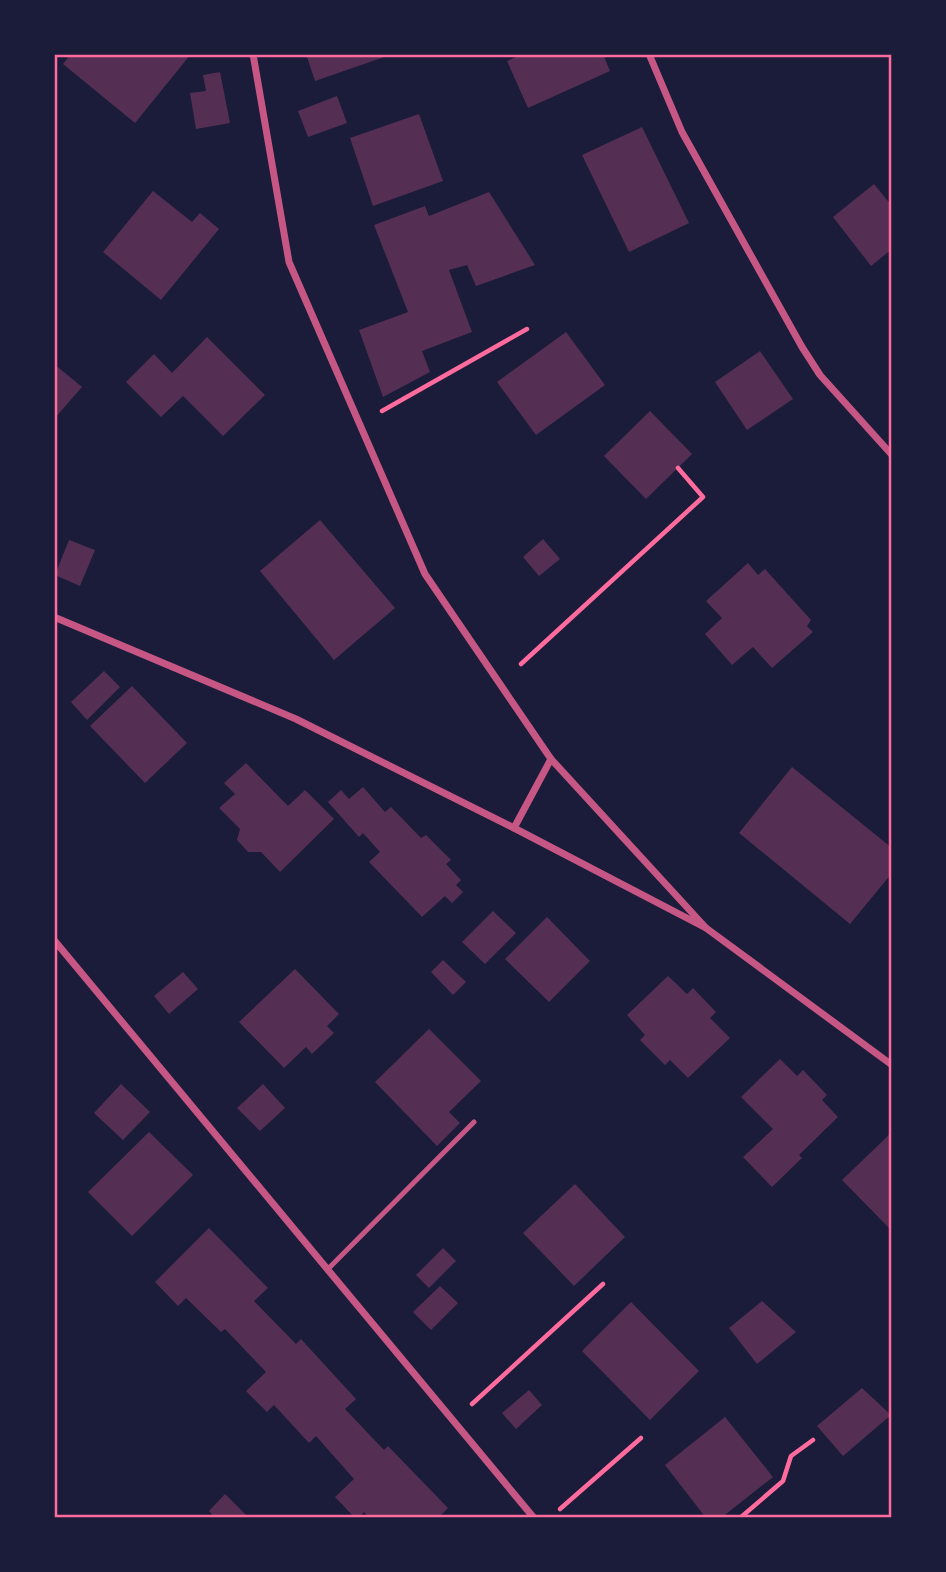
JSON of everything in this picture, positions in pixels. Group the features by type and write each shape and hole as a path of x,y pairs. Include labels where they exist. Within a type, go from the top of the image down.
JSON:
{"street":[{"path":"253,54 289,262 425,575 551,759 706,928"},
{"path":"649,54 682,132 802,347 820,375 892,455"},
{"path":"54,617 296,719 706,928 892,1065"},
{"path":"514,828 551,759"},
{"path":"54,940 534,1518"}],"lane":[{"path":"327,1270 474,1122"}],"path":[{"path":"360,424 527,328"},
{"path":"500,684 703,497 678,468"},
{"path":"453,1422 603,1284"},
{"path":"550,1518 641,1438"},
{"path":"740,1518 783,1481 791,1456 813,1440"}],"building":[{"path":"71,54 191,54 135,123 63,64"},
{"path":"306,54 390,54 390,55 315,81"},
{"path":"523,54 603,54 610,71 528,108 507,61"},
{"path":"220,72 230,123 196,129 190,93 206,91 203,75"},
{"path":"337,96 347,123 308,137 298,111"},
{"path":"419,114 443,181 373,206 350,138"},
{"path":"642,127 689,223 629,252 582,155"},
{"path":"874,184 892,206 892,249 871,266 833,217"},
{"path":"153,191 192,222 200,213 219,229 161,300 103,252"},
{"path":"489,192 535,265 476,286 467,265 449,270 472,332 422,351 430,372 383,397 359,330 408,312 374,225 425,206 429,216"},
{"path":"566,332 605,385 536,435 497,382"},
{"path":"207,337 265,395 223,436 183,396 161,417 126,382 154,354 172,373"},
{"path":"760,351 793,399 747,430 715,382"},
{"path":"54,364 82,387 54,419"},
{"path":"650,411 692,454 646,499 604,456"},
{"path":"320,520 395,608 334,660 260,571"},
{"path":"543,539 560,559 539,576 523,557"},
{"path":"69,540 95,550 80,586 55,575"},
{"path":"748,563 758,575 765,569 811,620 807,626 813,632 772,668 753,647 732,665 705,634 722,618 706,601"},
{"path":"104,671 120,687 87,720 71,702"},
{"path":"132,686 187,743 145,783 90,726"},
{"path":"246,763 288,806 305,790 334,819 280,872 261,852 248,852 237,840 240,829 219,808 235,794 224,783"},
{"path":"792,767 892,848 892,873 850,924 739,833"},
{"path":"363,787 385,812 391,807 421,838 426,835 451,860 446,864 461,880 456,885 463,892 452,903 445,896 422,917 369,862 380,852 363,833 359,837 328,802 341,790 349,799"},
{"path":"493,911 516,933 485,964 462,942"},
{"path":"547,917 590,961 549,1002 505,959"},
{"path":"443,960 466,982 453,995 431,972"},
{"path":"295,969 339,1014 327,1026 334,1033 312,1054 306,1047 284,1068 239,1022"},
{"path":"183,972 198,989 169,1014 154,996"},
{"path":"668,976 687,994 693,988 716,1012 710,1018 730,1038 688,1078 670,1060 665,1065 640,1040 645,1035 627,1015"},
{"path":"429,1029 481,1081 449,1112 460,1123 437,1146 375,1082"},
{"path":"780,1059 797,1076 803,1070 827,1095 822,1100 838,1117 799,1155 802,1158 772,1187 743,1157 773,1129 741,1097"},
{"path":"121,1084 150,1112 123,1140 94,1113"},
{"path":"263,1084 285,1108 260,1131 237,1108"},
{"path":"149,1132 193,1175 132,1236 88,1192"},
{"path":"892,1132 892,1231 842,1180"},
{"path":"575,1184 625,1237 574,1286 523,1233"},
{"path":"209,1228 268,1288 254,1301 296,1344 301,1339 356,1399 345,1409 384,1450 388,1446 448,1508 438,1518 369,1518 364,1512 355,1518 335,1497 354,1479 316,1436 309,1443 274,1405 267,1412 246,1391 266,1372 225,1329 221,1332 186,1298 178,1306 155,1282"},
{"path":"443,1248 456,1261 429,1288 416,1275"},
{"path":"440,1286 458,1303 431,1330 413,1312"},
{"path":"762,1301 796,1332 757,1364 729,1328"},
{"path":"631,1302 699,1371 650,1420 582,1351"},
{"path":"862,1388 891,1415 843,1456 817,1426"},
{"path":"529,1390 542,1405 516,1429 502,1413"},
{"path":"725,1417 773,1477 721,1518 706,1518 665,1465"},
{"path":"225,1494 249,1518 215,1518 209,1511"}]}
